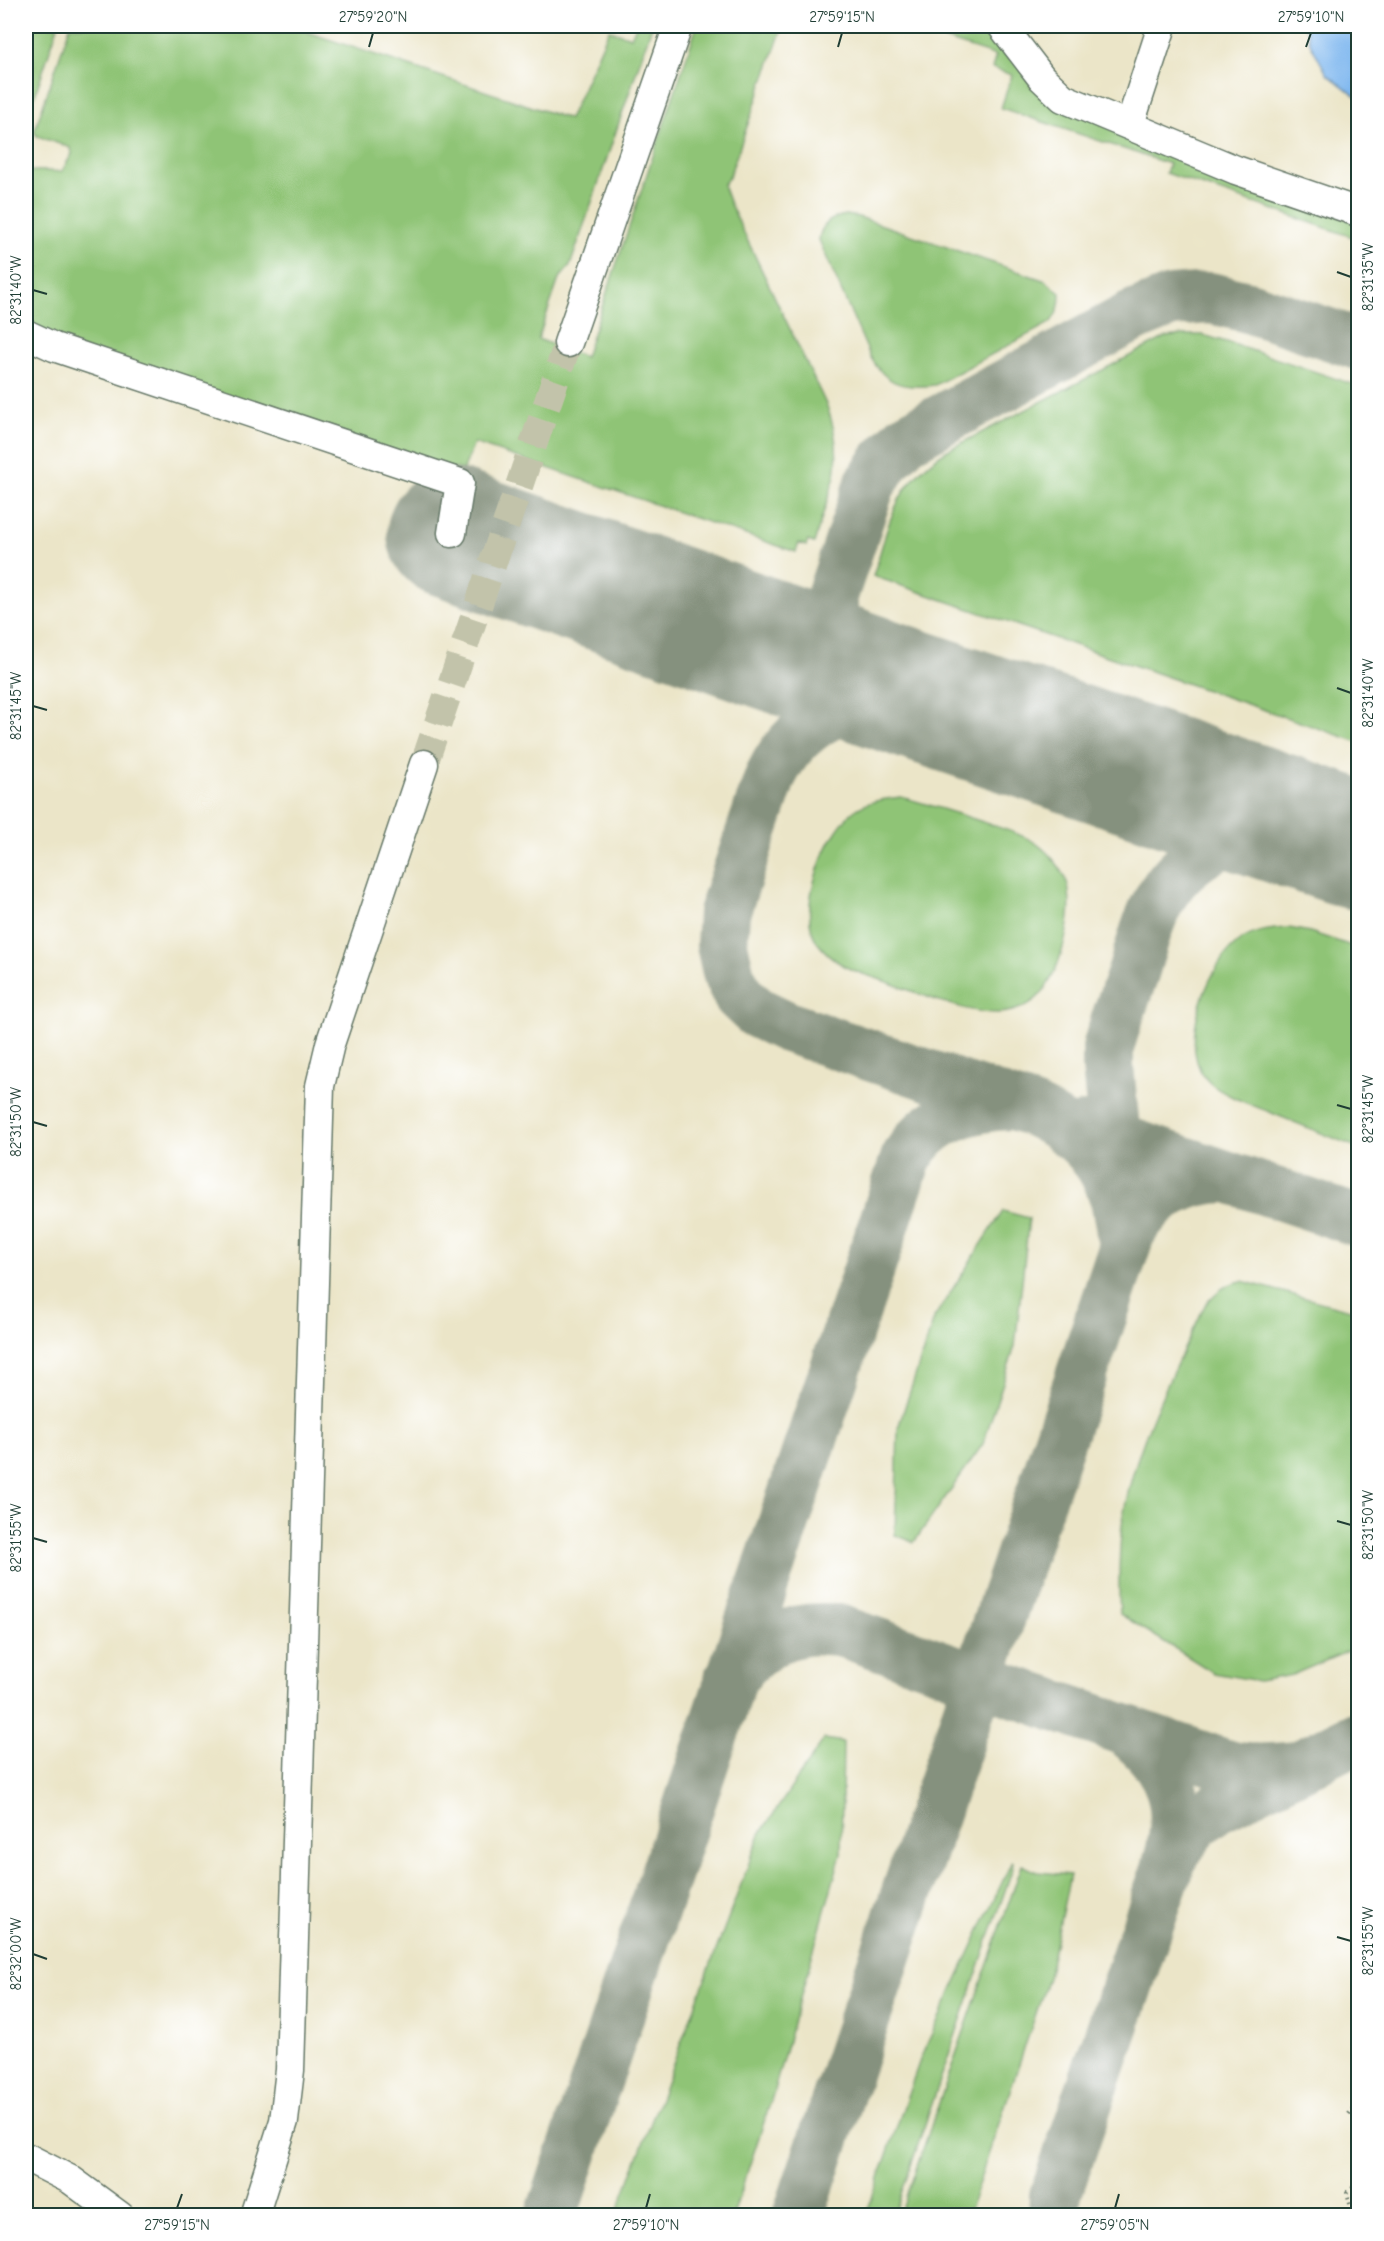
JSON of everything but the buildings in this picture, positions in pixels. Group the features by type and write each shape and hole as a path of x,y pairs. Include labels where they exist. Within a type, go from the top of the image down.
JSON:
{"lane":[{"path":"567,343 678,26"},
{"path":"1002,26 1042,78 1063,98 1236,170 1359,212"},
{"path":"1130,124 1162,26"},
{"path":"26,334 54,347 460,483 452,533"},
{"path":"254,2216 284,2121 290,2070 320,1086 330,1044 424,764"},
{"path":"26,2157 71,2180 104,2202 120,2216"}],"path":[{"path":"1349,2114 1356,2104 1359,2104"},
{"path":"1350,2204 1347,2192 1359,2184"}],"green space":[{"path":"26,26 58,26 26,122"},
{"path":"70,26 289,26 569,119 609,30 631,37 636,26 652,26 570,266 559,279 538,339 585,357 697,26 783,26 729,177 723,185 826,404 832,422 836,449 835,476 814,543 808,541 806,546 799,543 796,552 474,443 460,479 26,330 26,173 62,171 72,154 71,148 37,136 34,132"},
{"path":"905,26 991,26 1028,75 1358,224 1358,239 1166,173 1169,164 1001,108 1012,75 992,68 996,56"},
{"path":"845,215 859,217 1046,281 1060,293 1057,313 1050,323 935,385 914,386 897,383 882,373 870,356 819,240 824,226 835,218"},
{"path":"1203,335 1358,386 1358,742 873,576 896,505 904,491 928,464 946,451 1166,337"},
{"path":"901,797 1021,835 1041,847 1061,870 1066,879 1070,907 1065,940 1048,984 1040,995 1027,1005 999,1013 957,1007 844,966 831,957 817,942 811,928 812,892 824,854 833,836 854,811 864,805"},
{"path":"1289,928 1310,932 1358,948 1358,1148 1231,1096 1211,1084 1200,1070 1195,1052 1195,1032 1199,1011 1205,990 1225,955 1237,943 1249,936 1261,931"},
{"path":"1003,1211 1029,1218 1015,1346 983,1444 914,1542 895,1535 898,1428 935,1316"},
{"path":"1242,1281 1358,1312 1358,1647 1292,1675 1259,1681 1214,1673 1120,1614 1119,1603 1123,1518 1136,1463 1156,1409 1205,1305 1221,1289"},
{"path":"824,1739 843,1742 841,1854 771,2101 733,2215 616,2215 760,1834"},
{"path":"1012,1861 1011,1873 894,2215 866,2215 921,2057"},
{"path":"1022,1865 1037,1872 1070,1875 1048,1978 968,2215 900,2215"}],"water":[{"path":"1305,26 1358,26 1358,98 1327,74 1310,43"}],"taxiway":[{"path":"888,686 857,658 841,636 832,611 832,596 870,484 885,461 906,439 1132,317 1171,301 1210,298 1248,307 1358,344"},
{"path":"904,691 873,697 821,719 798,737 779,761 771,775 724,913 722,945 729,976 739,996 756,1012 787,1027 1033,1111 1070,1132 1096,1159 1106,1175 1119,1212 1122,1234"},
{"path":"1120,1193 1108,1048 1146,930 1163,893 1173,879 1200,855 1215,846 1249,834 1266,831 1293,831 1358,851"},
{"path":"551,2216 906,1159 915,1145 937,1124 965,1111 1012,1104"},
{"path":"1084,1128 1358,1221"},
{"path":"798,2216 1129,1234 1147,1209 1170,1192 1198,1181 1228,1177"},
{"path":"729,1680 752,1656 776,1639 805,1630 838,1630 1225,1765 1252,1769 1298,1767"},
{"path":"1125,1730 1154,1758 1171,1789 1176,1824 1168,1864"},
{"path":"1054,2216 1055,2196 1168,1866 1178,1848 1190,1831 1221,1805 1358,1737"}],"runway":[{"path":"452,533 888,686 1358,845"}],"tunnel":[{"path":"424,764 568,343"}]}
